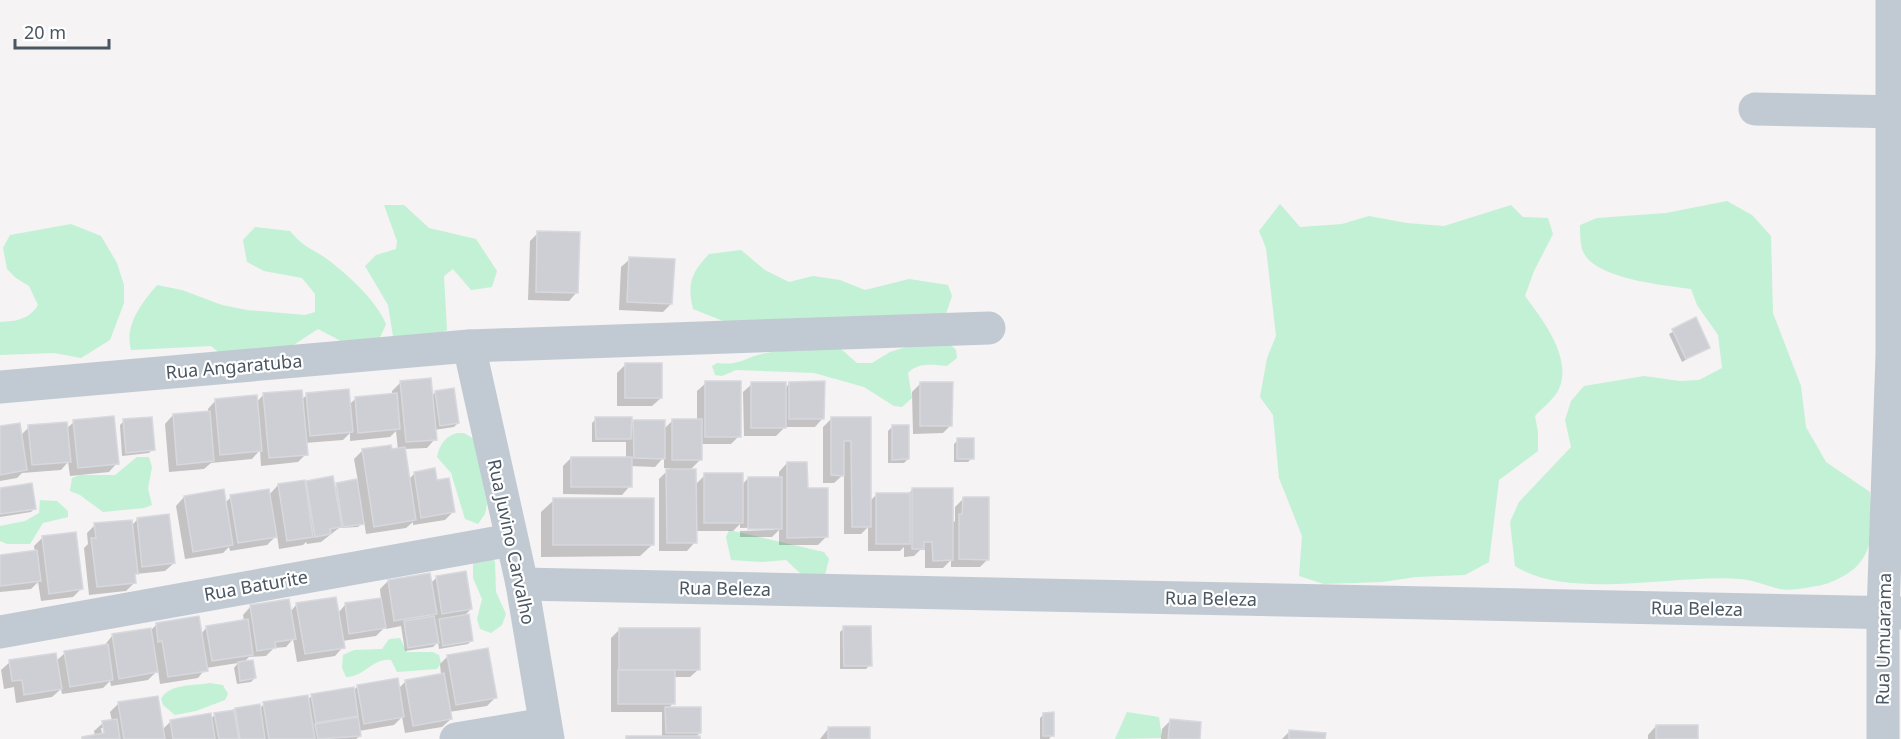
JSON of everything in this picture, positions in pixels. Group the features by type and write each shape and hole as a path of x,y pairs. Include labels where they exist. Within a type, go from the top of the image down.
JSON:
{"street":[{"name":"Rua Umuarama","path":"1884,739 1892,613 1896,356 1897,112 1892,0"},
{"path":"1755,109 1897,112"},
{"name":"Rua Angaratuba","path":"0,387 469,346 989,328"},
{"name":"Rua Juvino Carvalho","path":"469,346 522,585 546,731"},
{"name":"Rua Baturite","path":"0,632 511,540"},
{"name":"Rua Beleza","path":"522,585 1892,613"},
{"path":"456,739 546,731"}],"green space":[{"path":"1727,201 1752,215 1771,236 1773,313 1801,386 1806,427 1826,462 1870,492 1870,541 1863,558 1857,566 1832,582 1789,590 1740,579 1714,578 1624,584 1564,582 1538,576 1515,566 1510,522 1519,502 1571,447 1565,420 1571,401 1584,386 1644,376 1680,381 1699,380 1722,368 1718,335 1697,305 1691,289 1630,279 1599,267 1588,259 1582,249 1580,225 1597,218 1666,213"},
{"path":"1280,204 1300,227 1342,224 1369,216 1407,223 1444,226 1511,205 1523,217 1548,218 1553,234 1534,271 1525,296 1548,328 1554,341 1562,366 1562,379 1556,394 1535,416 1538,451 1499,480 1489,562 1465,575 1324,584 1299,576 1302,536 1279,478 1273,415 1260,397 1267,358 1276,336 1266,248 1259,231"},
{"path":"384,205 404,205 429,228 476,239 497,271 492,287 471,290 453,269 444,276 447,330 428,341 394,343 388,305 365,266 376,255 396,249 397,241"},
{"path":"71,224 101,236 117,263 124,285 124,303 110,340 81,358 54,353 0,355 0,322 26,317 38,305 29,286 7,269 3,248 10,235"},
{"path":"255,227 290,231 303,244 335,265 361,288 376,306 386,324 376,347 354,348 318,329 275,357 223,356 211,346 131,350 129,341 132,323 140,307 157,285 182,290 222,305 247,310 305,315 315,312 315,294 302,278 264,271 247,262 243,240"},
{"path":"741,250 765,270 789,282 813,276 840,280 865,290 909,279 948,285 952,296 944,320 748,331 693,309 690,293 694,273 709,254"},
{"path":"942,336 956,350 957,358 947,366 921,366 908,373 912,398 902,407 894,406 864,387 814,373 736,370 722,376 715,375 712,366 717,363 737,362 766,353 803,349 841,349 857,363 872,363 890,352"},
{"path":"464,433 474,439 487,504 485,514 478,524 465,519 451,473 437,457 443,442 449,436"},
{"path":"137,457 149,457 152,467 148,488 152,505 144,508 103,512 80,495 70,491 72,478 80,475 115,475"},
{"path":"40,500 57,501 68,511 68,517 43,523 30,544 7,544 0,541 0,526 25,521 39,513"},
{"path":"729,530 824,552 829,559 825,575 801,574 786,560 761,562 731,560 726,537"},
{"path":"490,555 495,562 496,592 506,614 502,625 491,633 480,629 477,619 482,599 473,578 473,563"},
{"path":"400,638 407,652 433,652 439,655 441,663 437,669 397,672 391,660 384,660 358,674 346,677 342,668 343,655 354,650 382,649 389,639"},
{"path":"210,683 223,685 228,694 225,700 196,711 175,715 163,705 161,699 170,690"},
{"path":"1127,712 1159,717 1162,738 1115,739"}],"building":[{"path":"537,231 580,232 578,293 536,292"},
{"path":"629,257 675,259 672,304 627,302"},
{"path":"1696,317 1710,348 1686,359 1672,329"},
{"path":"625,363 662,363 662,398 625,398"},
{"path":"431,378 437,440 406,442 400,381"},
{"path":"705,381 741,381 741,437 705,437"},
{"path":"825,381 824,419 789,419 789,382"},
{"path":"751,382 786,382 786,428 751,428"},
{"path":"920,382 953,382 952,426 920,426"},
{"path":"454,388 459,423 440,426 435,391"},
{"path":"349,389 353,432 310,436 306,393"},
{"path":"302,390 308,455 269,458 263,393"},
{"path":"397,393 400,429 358,433 355,397"},
{"path":"257,395 262,451 220,455 215,399"},
{"path":"210,411 214,461 177,465 173,414"},
{"path":"114,416 119,464 78,468 73,420"},
{"path":"152,417 155,450 126,453 123,419"},
{"path":"595,417 632,417 631,439 596,439"},
{"path":"831,417 871,417 871,527 852,527 851,441 844,441 844,476 831,475"},
{"path":"672,419 702,419 702,460 672,460"},
{"path":"633,420 665,420 665,459 634,458"},
{"path":"67,422 71,462 32,465 28,425"},
{"path":"20,423 27,470 0,475 0,426"},
{"path":"892,425 909,425 909,459 892,460"},
{"path":"957,438 974,438 974,459 957,459"},
{"path":"391,445 392,449 405,447 416,520 374,527 362,449"},
{"path":"571,457 632,457 632,487 571,487"},
{"path":"787,462 807,462 808,488 828,488 828,537 787,538"},
{"path":"435,468 437,480 449,478 455,512 421,518 414,472"},
{"path":"666,469 696,469 697,543 667,543"},
{"path":"704,473 743,473 743,523 704,523"},
{"path":"333,476 342,527 330,529 331,534 315,537 306,481"},
{"path":"748,477 782,477 782,529 748,529"},
{"path":"357,479 364,524 343,527 336,483"},
{"path":"305,480 313,537 287,541 278,484"},
{"path":"32,483 36,509 0,514 0,488"},
{"path":"912,488 953,488 953,560 933,561 932,542 924,542 924,549 912,549"},
{"path":"224,489 233,545 193,552 184,496"},
{"path":"269,489 277,537 238,543 230,495"},
{"path":"876,493 910,493 910,544 876,544"},
{"path":"963,497 989,497 989,560 959,559 959,514 962,514"},
{"path":"553,498 654,498 654,545 553,545"},
{"path":"169,514 175,563 142,567 137,518"},
{"path":"132,520 138,574 135,574 136,583 97,587 91,538 96,538 94,523"},
{"path":"76,532 83,589 49,594 42,536"},
{"path":"37,550 41,581 0,586 0,555"},
{"path":"466,571 472,609 442,614 436,576"},
{"path":"430,573 437,614 394,621 388,580"},
{"path":"336,597 345,648 305,654 296,603"},
{"path":"381,598 386,628 349,634 345,603"},
{"path":"289,599 296,639 275,642 276,648 257,651 250,605"},
{"path":"469,614 473,641 443,646 439,619"},
{"path":"199,616 208,671 168,677 162,641 158,642 156,623"},
{"path":"434,616 439,643 408,648 404,621"},
{"path":"248,619 253,655 212,661 206,626"},
{"path":"843,626 871,626 872,666 844,666"},
{"path":"151,628 158,672 119,679 112,634"},
{"path":"619,628 700,628 700,670 619,670"},
{"path":"108,644 113,680 70,687 64,651"},
{"path":"488,648 497,698 456,705 447,655"},
{"path":"56,653 62,689 24,695 22,680 12,681 9,660"},
{"path":"253,660 256,678 240,681 238,662"},
{"path":"618,670 675,670 675,704 618,704"},
{"path":"444,673 452,719 413,726 405,680"},
{"path":"398,678 404,717 364,724 357,685"},
{"path":"354,687 358,716 316,723 311,694"},
{"path":"308,695 315,739 269,739 263,702"},
{"path":"158,696 165,739 124,739 118,702"},
{"path":"260,704 265,739 240,739 235,708"},
{"path":"665,707 701,707 701,733 666,733"},
{"path":"234,710 239,739 219,739 214,713"},
{"path":"1054,712 1054,736 1043,736 1043,713"},
{"path":"211,713 215,739 173,739 170,720"},
{"path":"358,717 361,736 318,739 315,724"},
{"path":"117,719 120,739 82,739 82,737 104,733 102,721"},
{"path":"1170,719 1201,722 1200,739 1168,739"},
{"path":"1656,725 1698,725 1698,739 1656,739"},
{"path":"828,727 870,727 870,739 828,739"},
{"path":"1289,730 1326,733 1325,739 1289,739"},
{"path":"626,736 700,736 700,739 626,739"}]}
